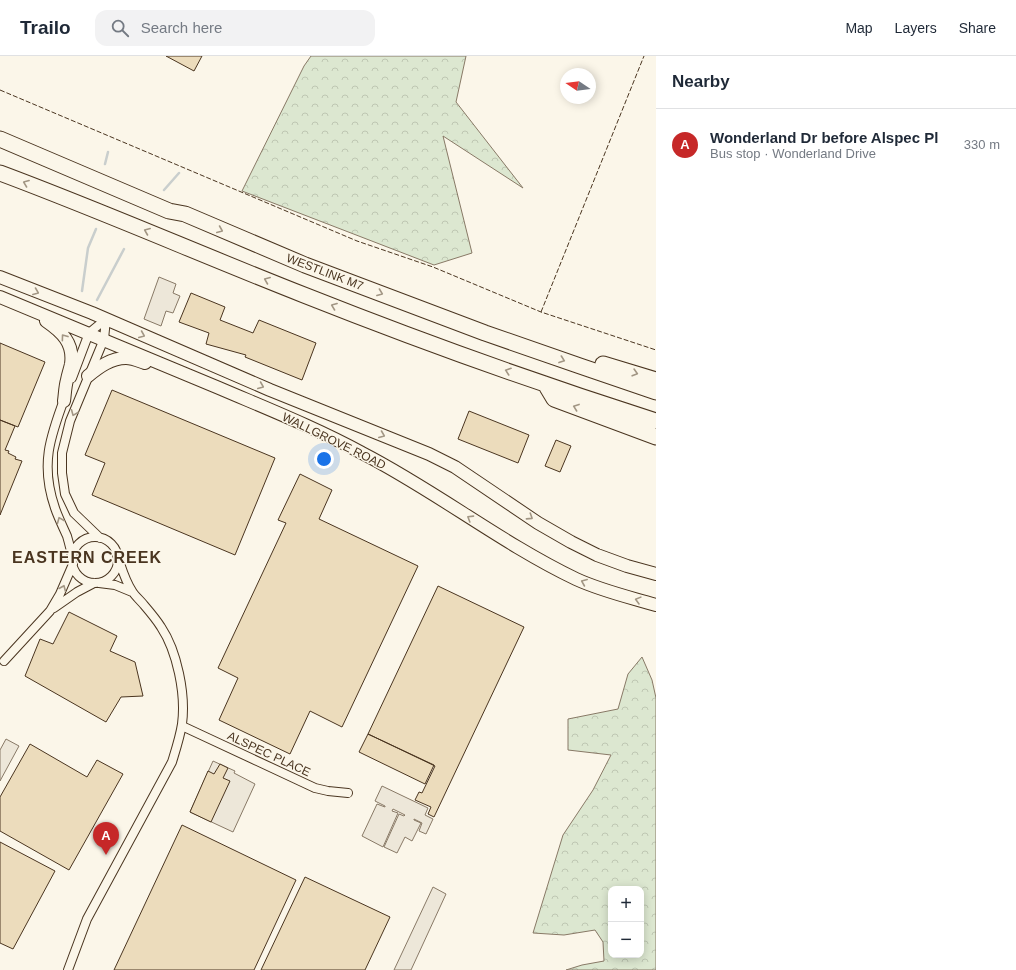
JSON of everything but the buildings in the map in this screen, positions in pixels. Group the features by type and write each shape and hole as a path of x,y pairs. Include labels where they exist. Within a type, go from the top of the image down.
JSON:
{"highway":[{"path":"0,128 172,203 184,214"},
{"name":"WESTLINK M7","path":"0,139 169,211 184,214 305,265 485,333 580,366 613,372 655,385"},
{"path":"0,173 109,215 310,298 456,353 545,384 600,410 639,423 656,437"},
{"path":"639,423 656,421"}],"main road":[{"name":"WALLGROVE ROAD","path":"0,277 106,319 270,390 429,454 455,467 538,523 571,542 597,555 627,566 656,574"},
{"name":"WALLGROVE ROAD","path":"0,297 104,339 318,430 407,479 532,557 599,589 656,605"},
{"path":"29,309 58,329 70,346 71,364 67,379 64,402"},
{"path":"88,376 112,361 126,358 211,384"}],"street":[{"path":"106,319 89,333 54,429 48,455 48,479 55,507 67,538 75,571 86,581 115,585 132,592"},
{"path":"100,538 74,513 65,494 62,473 62,453 70,422 104,339 106,319"},
{"path":"4,661 50,611 60,594 75,550 79,544 92,538 100,538 106,540 112,545 118,558 115,572 104,581 77,592 50,611"},
{"path":"68,970 88,919 172,762 182,726 183,699 180,675 174,654 162,628 132,592 124,576 116,552"},
{"name":"ALSPEC PLACE","path":"182,726 315,788 348,793"}],"green space":[{"path":"311,56 466,56 456,102 523,188 443,136 472,253 434,265 242,191 304,66"},
{"path":"642,657 652,680 656,698 656,970 566,970 604,961 603,942 595,930 564,935 533,933 563,835 593,790 611,755 568,750 568,719 618,709 628,674"}],"shaded area":[{"path":"159,277 176,284 173,293 180,296 173,313 166,311 161,326 144,319"},
{"path":"6,739 19,746 0,781 0,750"},
{"path":"213,761 235,771 234,773 255,784 233,832 190,812"},
{"path":"382,786 428,808 425,815 433,819 426,834 419,831 422,823 414,819 421,823 412,841 405,837 397,853 384,847 399,814 405,815 393,809 392,811 398,813 383,847 362,836 377,804 385,807 375,801"},
{"path":"433,887 446,894 411,970 394,970"}],"waterway":[{"path":"105,164 108,152"},
{"path":"164,190 179,173"},
{"path":"82,291 88,248 96,229"},
{"path":"97,300 124,249"}],"fence":[{"path":"541,312 644,56"},
{"path":"0,90 357,241 433,267 541,312 656,350"}],"place":[{"name":"Wonderland Dr before Alspec Pl","path":"106,855"}],"district":[{"name":"EASTERN CREEK","path":"87,557"}]}
